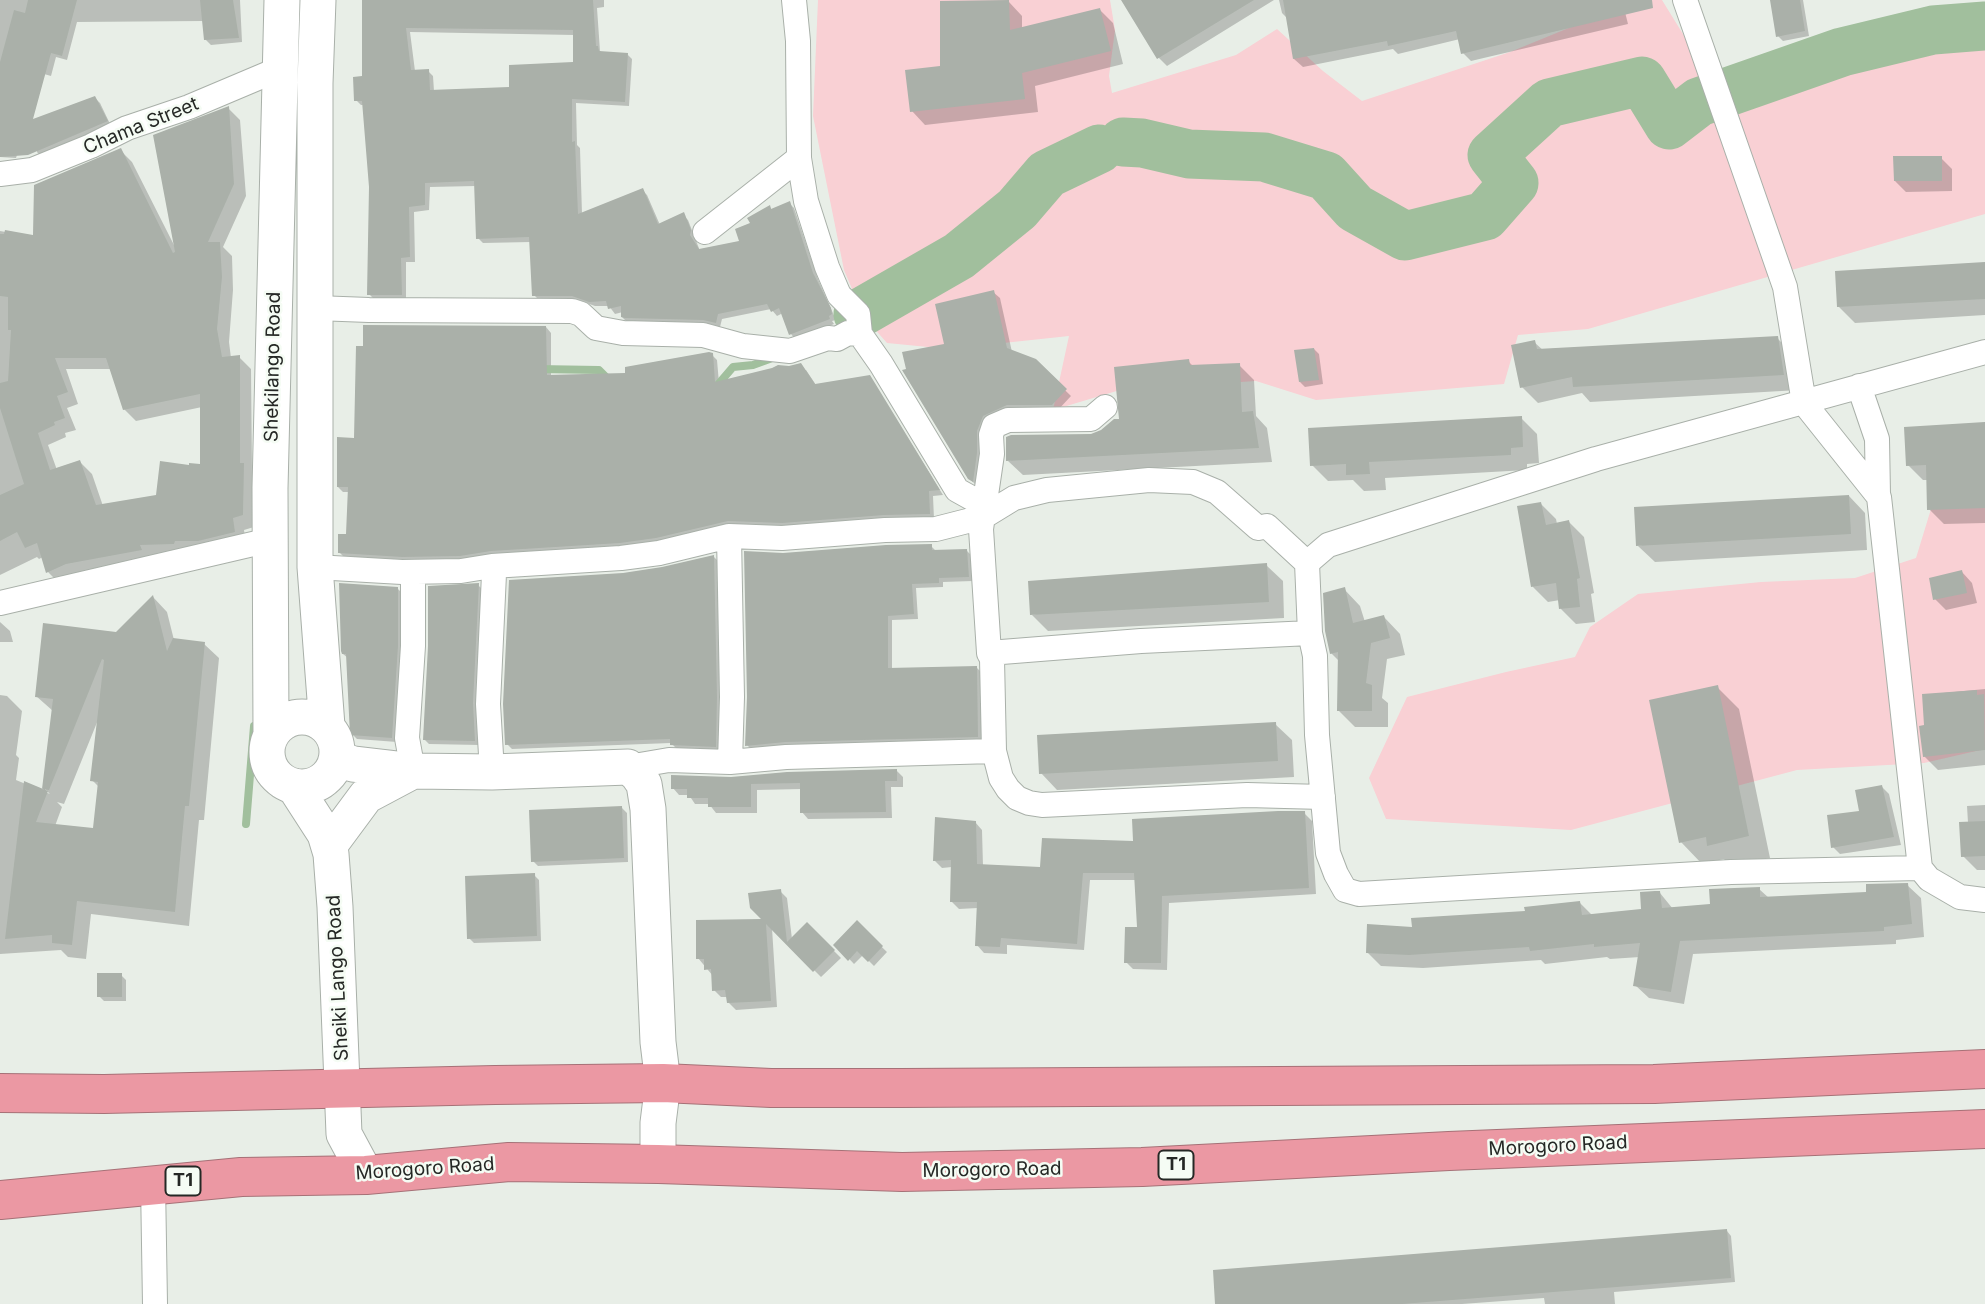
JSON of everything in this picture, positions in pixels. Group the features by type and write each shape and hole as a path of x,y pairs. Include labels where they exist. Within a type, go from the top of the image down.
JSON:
{"highway":[{"path":"0,1093 104,1094 343,1090 495,1084 663,1083 771,1088 1654,1084 1985,1069"},
{"name":"Morogoro Road","path":"0,1200 153,1183 241,1177 366,1175 509,1163 658,1164 902,1172 1142,1167 1462,1150 1985,1129"}],"main road":[{"name":"Shekilango Road","path":"271,735 270,540 282,0"},
{"path":"318,0 315,83 315,573 332,742 331,771 321,781 308,786 294,786 279,779 269,765 266,750 271,735 281,723 295,717 312,718 332,742 353,764 413,771 492,772 628,767 637,774 644,784 648,808 658,1042 663,1083 658,1123 658,1164"},
{"path":"329,846 366,796 413,771"},
{"name":"Sheiki Lango Road","path":"294,786 325,834 329,846 335,907 344,1134 366,1175"}],"street":[{"path":"794,0 798,41 799,158 806,201 818,240 839,295 858,314 860,334 957,490 984,511"},
{"path":"1685,0 1785,287 1804,403 1878,495"},
{"name":"Chama Street","path":"0,174 32,170 127,128 189,107 279,69"},
{"path":"705,232 799,158"},
{"path":"316,308 572,310 582,314 596,328 622,332 703,335 743,346 790,351 828,338 837,339 848,333 860,334"},
{"path":"1307,563 1328,545 1596,459 1985,352"},
{"path":"1859,386 1877,439 1878,495 1920,868 1928,879 1960,897 1985,900"},
{"path":"1105,407 1091,419 1008,420 994,426 981,529 989,653 992,659 994,751 1008,789 1017,798 1042,805 1247,795 1323,797"},
{"path":"315,573 461,570 621,558 659,553 729,536 782,538 936,529 1014,498 1047,491 1149,480 1193,482 1217,492 1258,528 1267,526 1307,563 1310,633 1315,656 1317,735 1328,853 1345,890 1359,894 1731,872 1920,868"},
{"path":"729,536 732,697 730,762"},
{"path":"0,603 270,540"},
{"path":"315,573 457,578 659,553"},
{"path":"492,772 488,704 494,574"},
{"path":"413,578 413,646 407,738 413,771"},
{"path":"989,653 1141,641 1310,633"},
{"path":"628,767 669,760 730,762 786,757 994,751"},
{"path":"153,1183 155,1304"}],"shaded area":[{"path":"818,0 1110,0 1115,30 1109,76 1112,93 1236,55 1277,29 1323,71 1362,101 1510,52 1637,0 1662,0 1707,73 1869,37 1985,4 1985,214 1588,329 1518,335 1504,384 1316,400 1256,381 1120,390 1053,410 1069,336 994,344 928,347 887,343 864,317 844,270 813,116"},
{"path":"1985,503 1985,749 1924,763 1797,770 1571,830 1386,819 1369,778 1407,697 1575,657 1590,627 1638,594 1761,582 1855,578 1916,558 1931,509"}],"building":[{"path":"28,0 77,0 62,56 51,53 33,119 95,96 108,121 28,155 0,157 0,62 14,10 25,13"},
{"path":"200,0 233,0 239,38 204,40"},
{"path":"362,0 593,0 596,46 599,51 628,53 625,102 572,99 572,142 575,141 578,214 643,188 658,224 684,212 691,230 690,235 699,249 739,241 735,229 750,223 747,218 770,205 771,209 790,201 813,273 831,308 830,319 789,335 779,308 771,312 767,304 718,314 716,323 703,320 625,318 621,317 621,306 608,309 606,301 589,302 572,296 532,296 529,237 476,239 474,181 425,183 425,205 409,207 410,257 401,258 402,295 367,295 369,187 362,101 354,101 353,77 362,76","holes":["406,28 573,30 573,62 509,65 509,87 430,90 429,69 411,70"]},
{"path":"1009,0 1010,30 1100,8 1111,51 1022,73 1025,99 910,112 905,70 940,66 940,1"},
{"path":"1121,0 1254,0 1157,59"},
{"path":"1283,0 1652,0 1653,8 1461,54 1456,31 1388,46 1387,41 1293,59"},
{"path":"1770,0 1800,0 1805,31 1776,37"},
{"path":"229,106 234,184 208,242 220,242 222,277 217,329 222,357 240,355 243,515 233,518 235,532 198,541 140,545 142,550 66,564 46,573 37,543 25,548 17,532 0,541 0,495 24,484 0,408 0,383 8,381 11,330 8,330 8,297 0,296 0,234 4,234 5,230 33,235 34,185 121,148 173,253 175,252 153,135","holes":["55,358 106,358 123,410 200,394 200,464 160,461 156,495 96,505 80,460 50,470 38,433 65,418 57,396 68,392"]},
{"path":"1893,156 1942,156 1942,181 1894,181"},
{"path":"1985,262 1985,299 1837,307 1835,271"},
{"path":"994,290 1007,348 1036,359 1067,389 1052,405 1007,405 983,416 977,431 973,482 968,479 902,370 906,369 902,352 944,344 935,304"},
{"path":"363,325 546,326 547,375 625,373 625,367 709,352 713,353 715,382 778,365 801,363 815,384 870,375 940,490 929,491 930,514 782,523 728,521 656,538 620,543 491,551 460,556 402,557 338,553 338,534 346,534 348,487 337,487 337,437 354,438 356,346 363,346"},
{"path":"1778,336 1784,375 1573,387 1572,377 1520,388 1511,345 1535,340 1537,349"},
{"path":"1314,348 1319,380 1299,382 1294,350"},
{"path":"1189,359 1190,365 1240,363 1242,412 1253,411 1259,448 1006,461 1006,437 1011,435 1091,434 1101,430 1114,419 1119,419 1114,367"},
{"path":"1522,416 1523,447 1511,448 1511,455 1369,462 1370,474 1346,475 1346,464 1310,466 1308,428"},
{"path":"1985,422 1985,508 1927,510 1926,465 1906,466 1904,427"},
{"path":"1849,495 1851,534 1636,546 1634,507"},
{"path":"1541,502 1546,525 1569,520 1580,578 1577,579 1580,607 1559,609 1556,583 1531,587 1517,506"},
{"path":"932,544 932,550 967,549 969,577 939,578 939,583 912,584 914,614 888,616 888,668 977,666 978,737 786,742 745,746 747,697 744,551 783,553"},
{"path":"714,555 716,747 670,745 670,739 505,745 503,704 509,580 623,573"},
{"path":"1267,563 1269,602 1030,615 1028,581"},
{"path":"1962,570 1967,593 1933,600 1929,578"},
{"path":"339,583 398,587 398,646 392,738 350,735 346,654 341,651"},
{"path":"479,583 473,703 475,741 423,740 428,586"},
{"path":"1345,587 1353,623 1384,615 1390,638 1371,643 1366,683 1372,685 1372,711 1337,711 1338,652 1330,654 1325,631 1323,593"},
{"path":"153,595 167,651 173,638 205,642 189,806 185,806 175,912 77,901 72,945 52,943 52,935 5,939 24,781 42,789 53,699 35,697 43,623 116,632","holes":["102,659 90,781 98,782 93,828 36,822 48,791 44,789 49,790"]},
{"path":"1718,685 1749,836 1707,846 1706,837 1679,843 1649,700"},
{"path":"1977,690 1977,695 1984,694 1985,750 1923,757 1919,726 1924,725 1922,694"},
{"path":"1276,722 1278,761 1039,774 1037,735"},
{"path":"897,769 897,781 885,781 886,812 800,813 800,783 751,784 751,807 708,807 708,798 687,798 687,789 671,789 671,775 731,777 787,772"},
{"path":"1882,785 1894,837 1831,848 1827,815 1859,811 1855,790"},
{"path":"622,806 624,858 531,862 529,810"},
{"path":"1305,811 1309,888 1162,896 1161,963 1124,963 1125,927 1137,927 1134,873 1083,873 1077,944 1001,938 1000,947 975,946 977,902 950,902 951,860 933,861 935,817 976,821 977,864 1040,867 1042,838 1133,841 1132,819"},
{"path":"1985,821 1985,856 1961,857 1959,822"},
{"path":"535,873 537,936 467,939 465,876"},
{"path":"1908,883 1912,924 1884,927 1884,931 1680,941 1671,992 1633,986 1640,943 1594,947 1594,944 1530,951 1529,947 1409,955 1366,953 1367,924 1412,927 1411,918 1525,911 1524,907 1580,901 1582,915 1641,909 1640,892 1660,891 1662,908 1710,904 1709,889 1760,887 1760,897 1866,892 1866,884"},
{"path":"781,889 787,942 807,922 835,950 813,972 766,924 771,1001 727,1003 725,990 712,991 711,969 704,970 704,959 696,959 696,920 761,919 750,908 748,893"},
{"path":"857,920 883,946 868,962 857,951 848,961 833,945"},
{"path":"97,973 122,973 122,997 97,997"},
{"path":"1727,1229 1731,1278 1402,1304 1215,1304 1213,1270"}],"waterway":[{"path":"1123,142 1142,143 1189,154 1264,157 1326,176 1355,208 1405,236 1485,216 1514,183 1492,155 1549,103 1642,81 1669,125 1699,102 1842,52 1933,30 1985,26"},
{"path":"858,314 959,256 1017,209 1047,174 1099,149"},
{"path":"715,388 733,367 753,365 775,357"},
{"path":"537,369 599,370 610,381"},
{"path":"246,824 254,726"}]}
